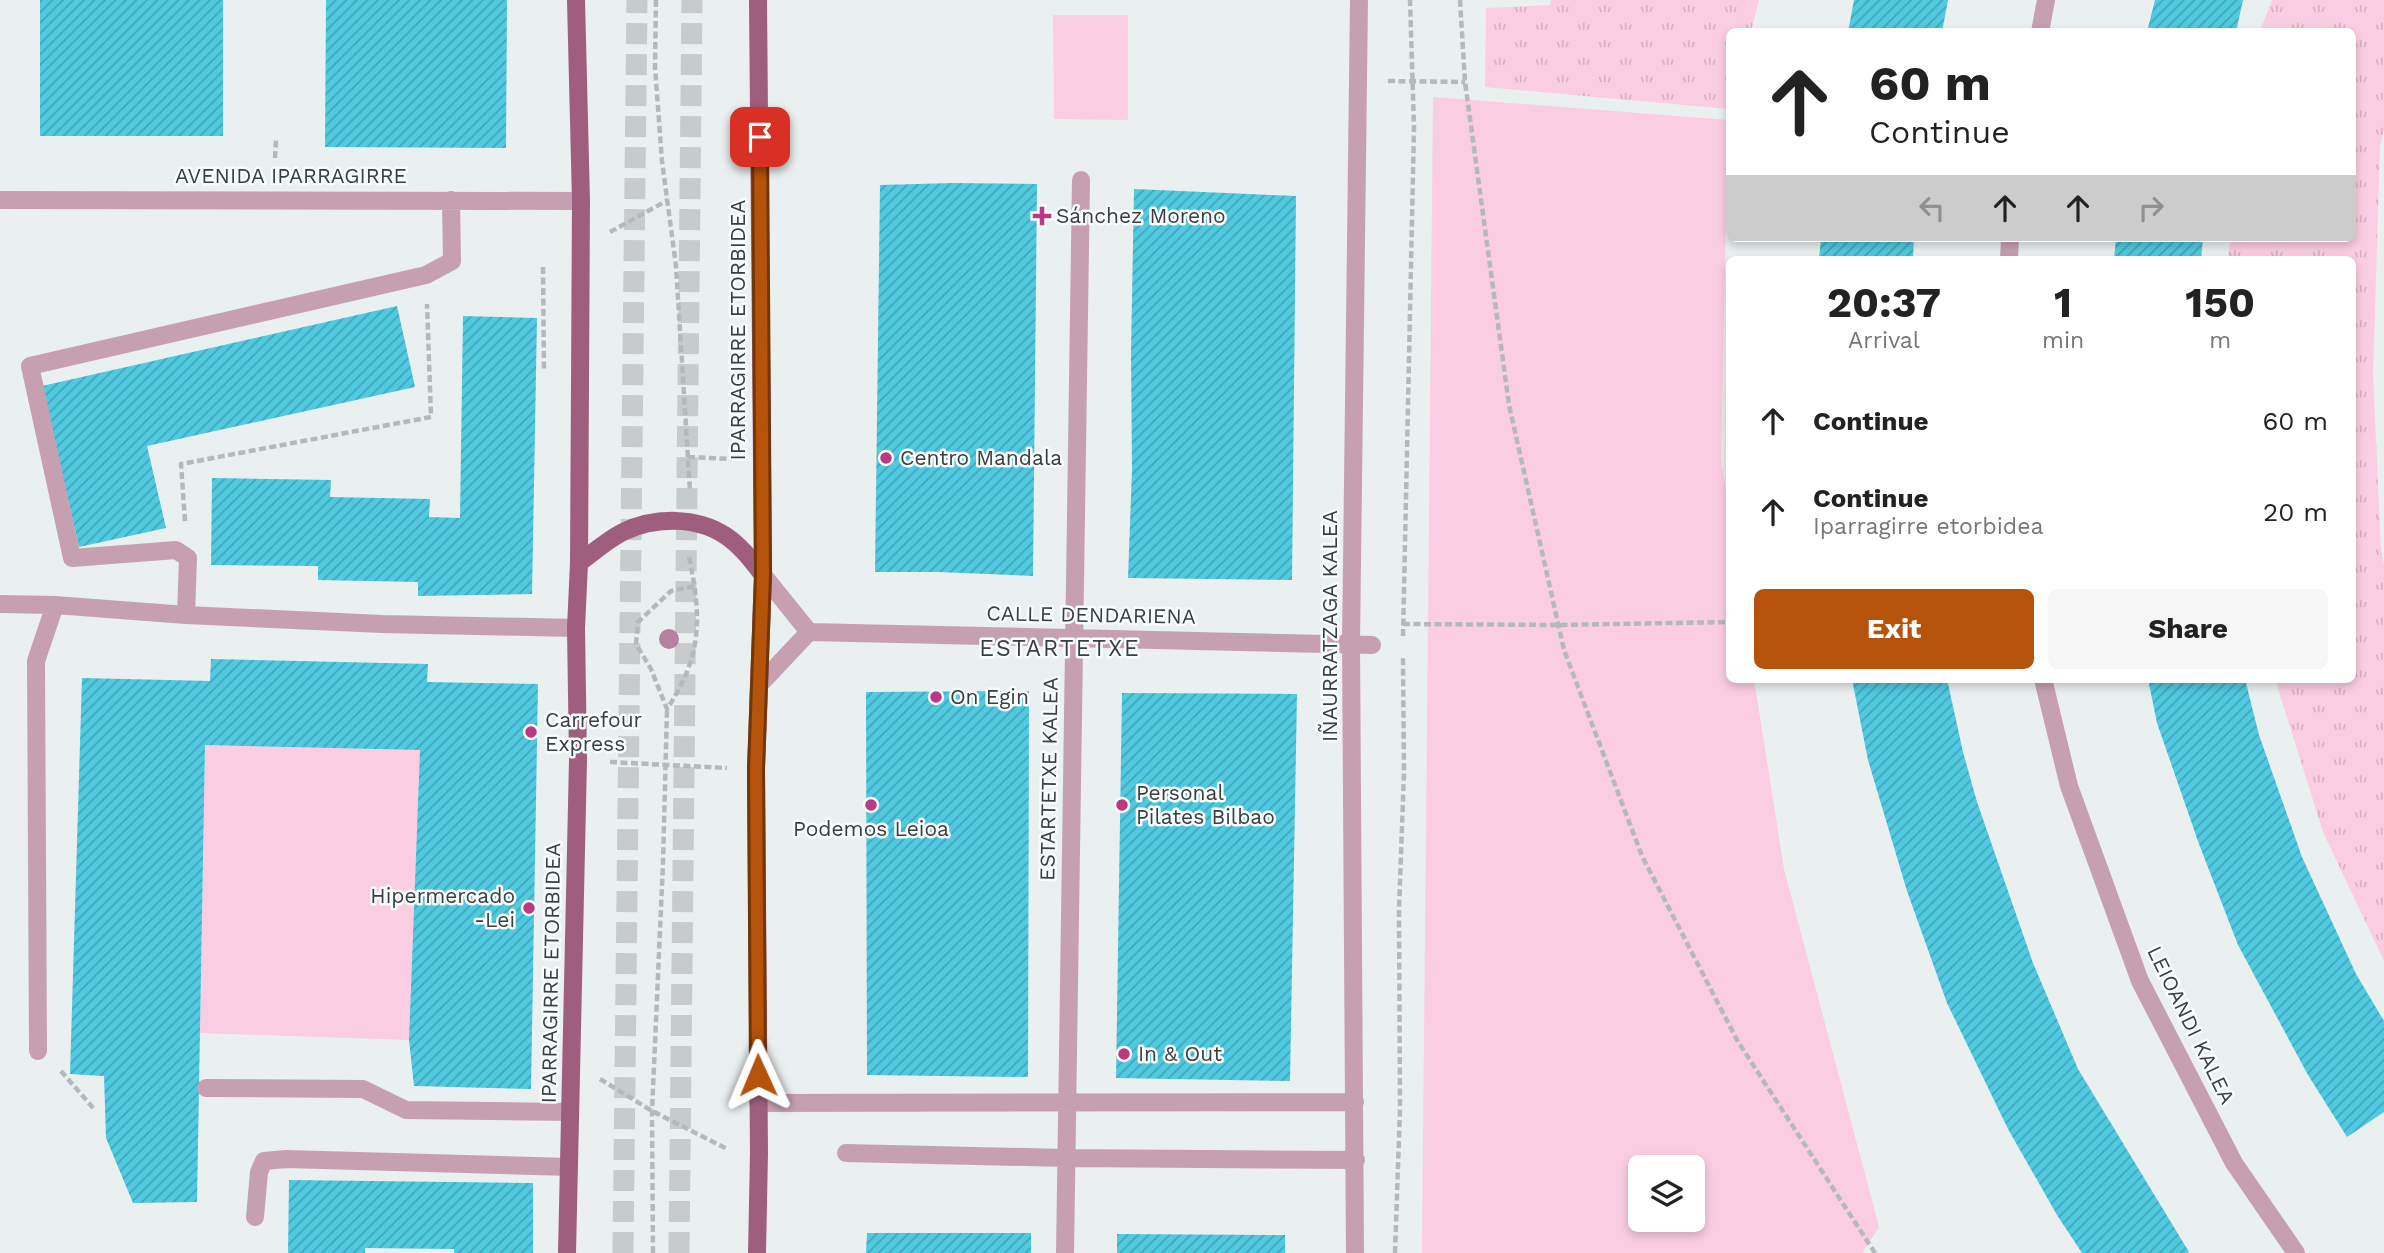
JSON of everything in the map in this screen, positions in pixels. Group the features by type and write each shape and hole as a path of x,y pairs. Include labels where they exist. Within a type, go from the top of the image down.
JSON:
{"main road":[{"path":"576,0 581,201 579,564"},
{"name":"IPARRAGIRRE ETORBIDEA","path":"758,0 763,575 760,684"},
{"path":"579,564 621,533 646,523 674,520 700,525 726,536 746,554 763,575"},
{"name":"IPARRAGIRRE ETORBIDEA","path":"567,1253 578,760 576,628 579,564"},
{"path":"757,1253 756,769 760,684"}],"street":[{"name":"IÑAURRATZAGA KALEA","path":"1355,1253 1351,644 1359,0"},
{"path":"2041,28 2046,0"},
{"name":"ESTARTETXE KALEA","path":"1065,1253 1081,180"},
{"name":"AVENIDA IPARRAGIRRE","path":"0,200 581,201"},
{"path":"186,615 188,558 176,550 72,558 30,366 426,275 452,261 451,200"},
{"path":"760,684 809,632 763,575"},
{"path":"0,604 382,624 576,628"},
{"path":"38,1051 36,661 55,605"},
{"name":"CALLE DENDARIENA","path":"809,632 1074,636 1372,645"},
{"name":"LEIOANDI KALEA","path":"2044,683 2069,786 2140,981 2235,1163 2296,1253"},
{"path":"206,1088 363,1089 406,1110 570,1112"},
{"path":"758,1103 1355,1102"},
{"path":"846,1153 1356,1160"},
{"path":"255,1217 259,1172 264,1161 286,1159 569,1167"}],"path":[{"path":"656,0 655,67 662,161 676,266 690,492"},
{"path":"1403,638 1414,127 1410,0"},
{"path":"1460,0 1465,82 1509,404 1564,650 1642,856 1737,1040 1875,1253"},
{"path":"1430,82 1465,82"},
{"path":"275,158 276,140"},
{"path":"608,233 668,200"},
{"path":"543,267 544,372"},
{"path":"188,558 181,464 431,417 426,275"},
{"path":"688,457 736,459"},
{"path":"667,709 690,668 698,629 695,586 689,557"},
{"path":"653,1253 652,1111 667,709 651,669 636,643 638,622 671,591 695,586"},
{"path":"1403,624 1726,622"},
{"path":"1395,1253 1399,1109 1399,909 1404,773 1403,651"},
{"path":"578,760 756,769"},
{"path":"60,1070 95,1111"},
{"path":"596,1076 652,1111 737,1155"}],"green space":[{"path":"1551,0 1759,0 1752,28 1726,28 1726,109 1485,87 1486,8 1550,5"},
{"path":"2272,0 2384,0 2384,131 2380,146 2373,374 2381,552 2384,564 2384,961 2323,832 2276,683 2356,683 2356,256 2228,256 2230,242 2356,242 2356,28 2261,28"},
{"path":"1053,15 1128,15 1128,120 1054,119"},
{"path":"1433,97 1726,120 1721,459 1726,492 1726,683 1755,683 1784,869 1879,1227 1862,1253 1422,1253"},
{"path":"205,745 420,750 409,1040 200,1033"}],"building":[{"path":"40,0 223,0 223,136 40,136"},
{"path":"326,0 507,0 506,148 325,147"},
{"path":"1854,0 1948,0 1943,28 1849,28"},
{"path":"2155,0 2243,0 2237,28 2148,28"},
{"path":"1037,184 1033,576 875,572 880,185"},
{"path":"1134,189 1296,196 1292,580 1128,578 1132,470"},
{"path":"1821,242 1914,242 1913,256 1819,256"},
{"path":"2116,242 2203,242 2201,256 2114,256"},
{"path":"397,306 415,387 147,446 166,528 79,547 42,386"},
{"path":"463,316 537,318 532,594 418,596 418,582 318,580 318,566 211,565 212,478 331,480 330,497 430,499 429,517 460,518"},
{"path":"211,659 428,664 427,682 538,684 531,1089 414,1086 409,1040 420,750 205,745 197,1202 133,1203 106,1138 104,1076 70,1074 82,678 210,681"},
{"path":"1853,683 1948,683 1977,802 2033,963 2078,1069 2189,1252 2082,1253 2057,1215 2008,1129 1947,1003 1907,891 1868,760"},
{"path":"2149,683 2246,683 2259,735 2302,857 2356,974 2384,1021 2384,1112 2347,1137 2308,1075 2238,945 2157,723"},
{"path":"1029,691 1028,1077 867,1075 866,692"},
{"path":"1122,693 1297,694 1290,1081 1116,1078"},
{"path":"289,1180 533,1183 533,1253 454,1253 454,1249 365,1248 365,1253 288,1253"},
{"path":"867,1233 1031,1233 1031,1253 866,1253"},
{"path":"1117,1234 1285,1235 1285,1253 1117,1253"}],"tunnel":[{"path":"623,1253 637,0"},
{"path":"679,1253 692,0"}],"place":[{"name":"Sánchez Moreno","path":"1042,216"},
{"name":"Centro Mandala","path":"886,458"},
{"name":"On Egin","path":"936,697"},
{"name":"Carrefour Express","path":"531,732"},
{"name":"Podemos Leioa","path":"871,805"},
{"name":"Personal Pilates Bilbao","path":"1122,805"},
{"name":"Hipermercado -Lei","path":"529,908"},
{"name":"In & Out","path":"1124,1054"}],"district":[{"name":"ESTARTETXE","path":"1060,648"}],"route":[{"path":"758,1075 756,769 763,575 760,137"}]}
